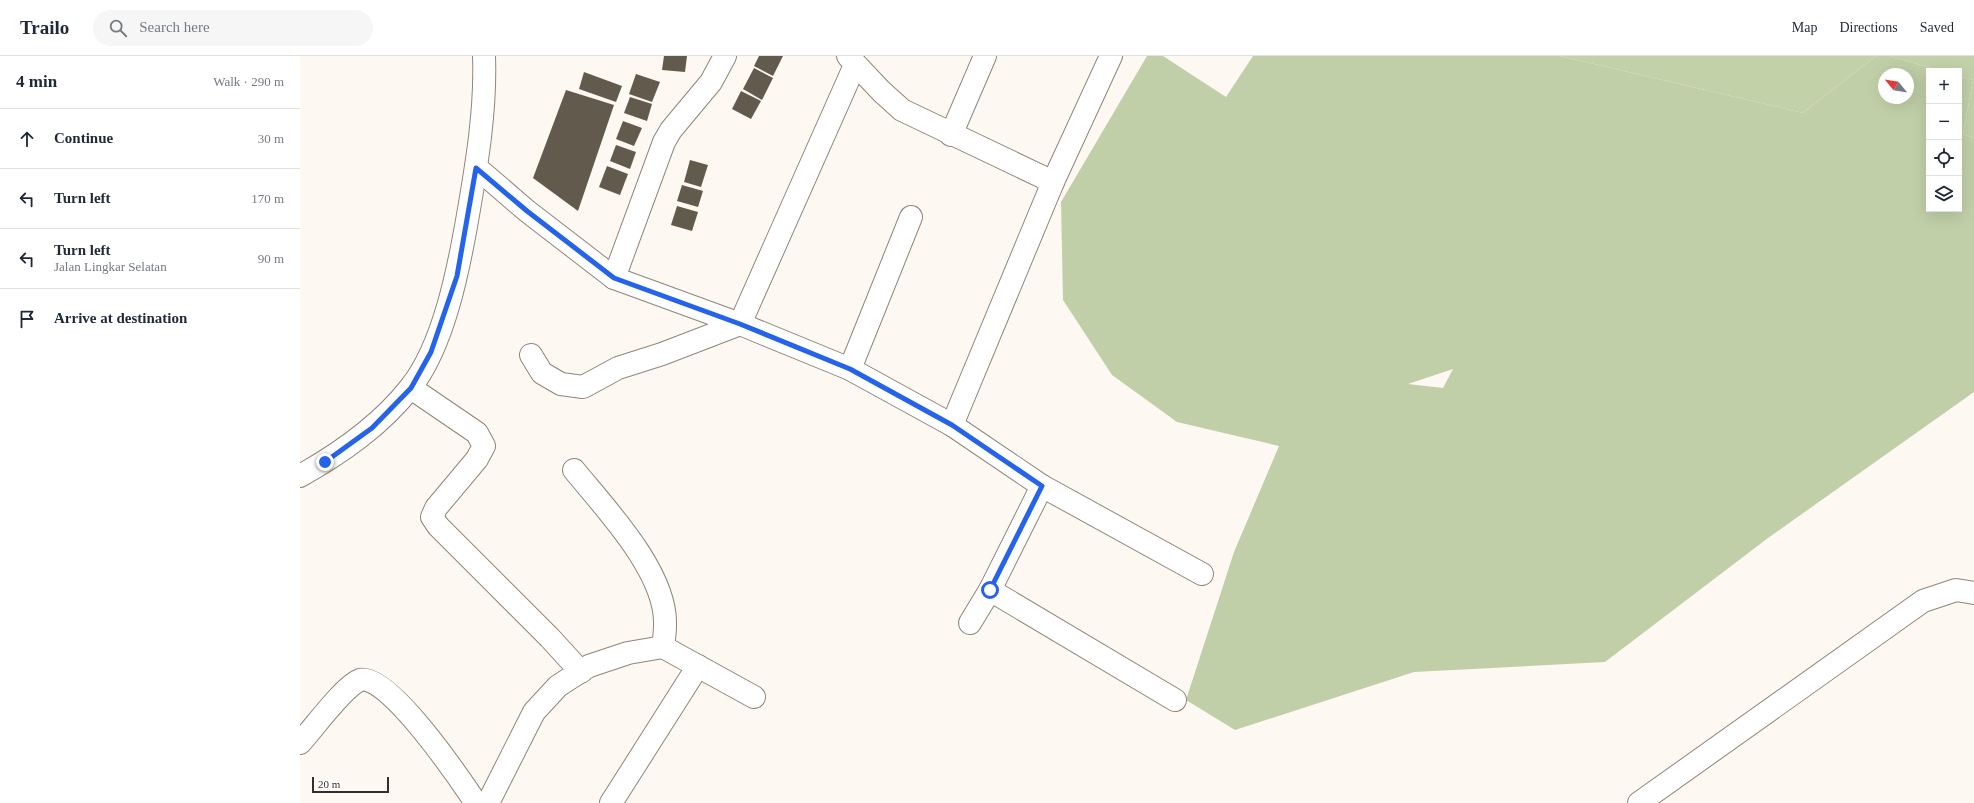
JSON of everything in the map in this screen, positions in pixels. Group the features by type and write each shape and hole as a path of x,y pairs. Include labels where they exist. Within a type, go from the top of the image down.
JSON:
{"street":[{"path":"300,476 325,462 372,428 411,388 431,352 457,276 476,168 484,76 484,56"},
{"path":"614,278 664,142 671,130 711,82 725,56"},
{"path":"951,135 985,56"},
{"path":"952,425 1053,182 1111,56"},
{"path":"531,355 542,372 561,384 583,387 618,368 662,354 740,324 852,61 902,110 951,135 1053,182"},
{"path":"476,168 527,211 614,278 740,324 850,369 952,425 1042,486 1202,574"},
{"path":"850,369 911,216"},
{"path":"411,388 477,433 484,446 477,459 436,508 432,517 438,526 550,638 581,672"},
{"path":"574,470 623,530 639,553 655,582 663,606 666,625 663,647"},
{"path":"970,623 990,590 1042,486"},
{"path":"990,590 1175,700"},
{"path":"1639,803 1922,601 1956,590 1974,593"},
{"path":"488,803 534,712 558,686 589,666 628,653 663,647 754,697"},
{"path":"611,803 698,666"},
{"path":"300,743 350,686 361,679 370,680 400,704 420,726 448,760 476,803"}],"green space":[{"path":"1147,56 1163,56 1226,97 1253,56 1560,56 1803,113 1876,56 1890,56 1931,68 1926,68 1926,212 1962,212 1962,77 1973,80 1963,134 1974,138 1974,392 1768,538 1605,662 1414,672 1235,730 1186,700 1234,552 1279,446 1177,422 1112,375 1063,300 1061,202","holes":["1453,369 1443,388 1408,384"]},
{"path":"1560,56 1876,56 1803,113"},
{"path":"1890,56 1974,56 1974,138 1963,134 1973,80 1962,77 1962,68 1931,68"}],"building":[{"path":"664,56 687,56 685,72 662,70"},
{"path":"759,56 783,56 773,76 754,66"},
{"path":"754,68 773,78 762,100 743,89"},
{"path":"584,72 622,86 616,102 579,89"},
{"path":"636,74 660,82 652,102 629,94"},
{"path":"566,90 614,105 578,211 533,178"},
{"path":"741,91 761,101 751,119 732,109"},
{"path":"630,97 652,104 647,121 624,113"},
{"path":"623,121 642,128 634,146 616,139"},
{"path":"616,145 636,152 630,169 610,161"},
{"path":"690,160 708,165 701,187 684,182"},
{"path":"607,166 628,174 620,195 599,187"},
{"path":"682,185 703,191 698,207 677,201"},
{"path":"677,206 698,212 692,231 671,225"}],"route":[{"path":"325,462 372,428 411,388 431,352 441,327 457,276 476,168 527,211 614,278 740,324 850,369 952,425 1042,486 990,590"}]}
